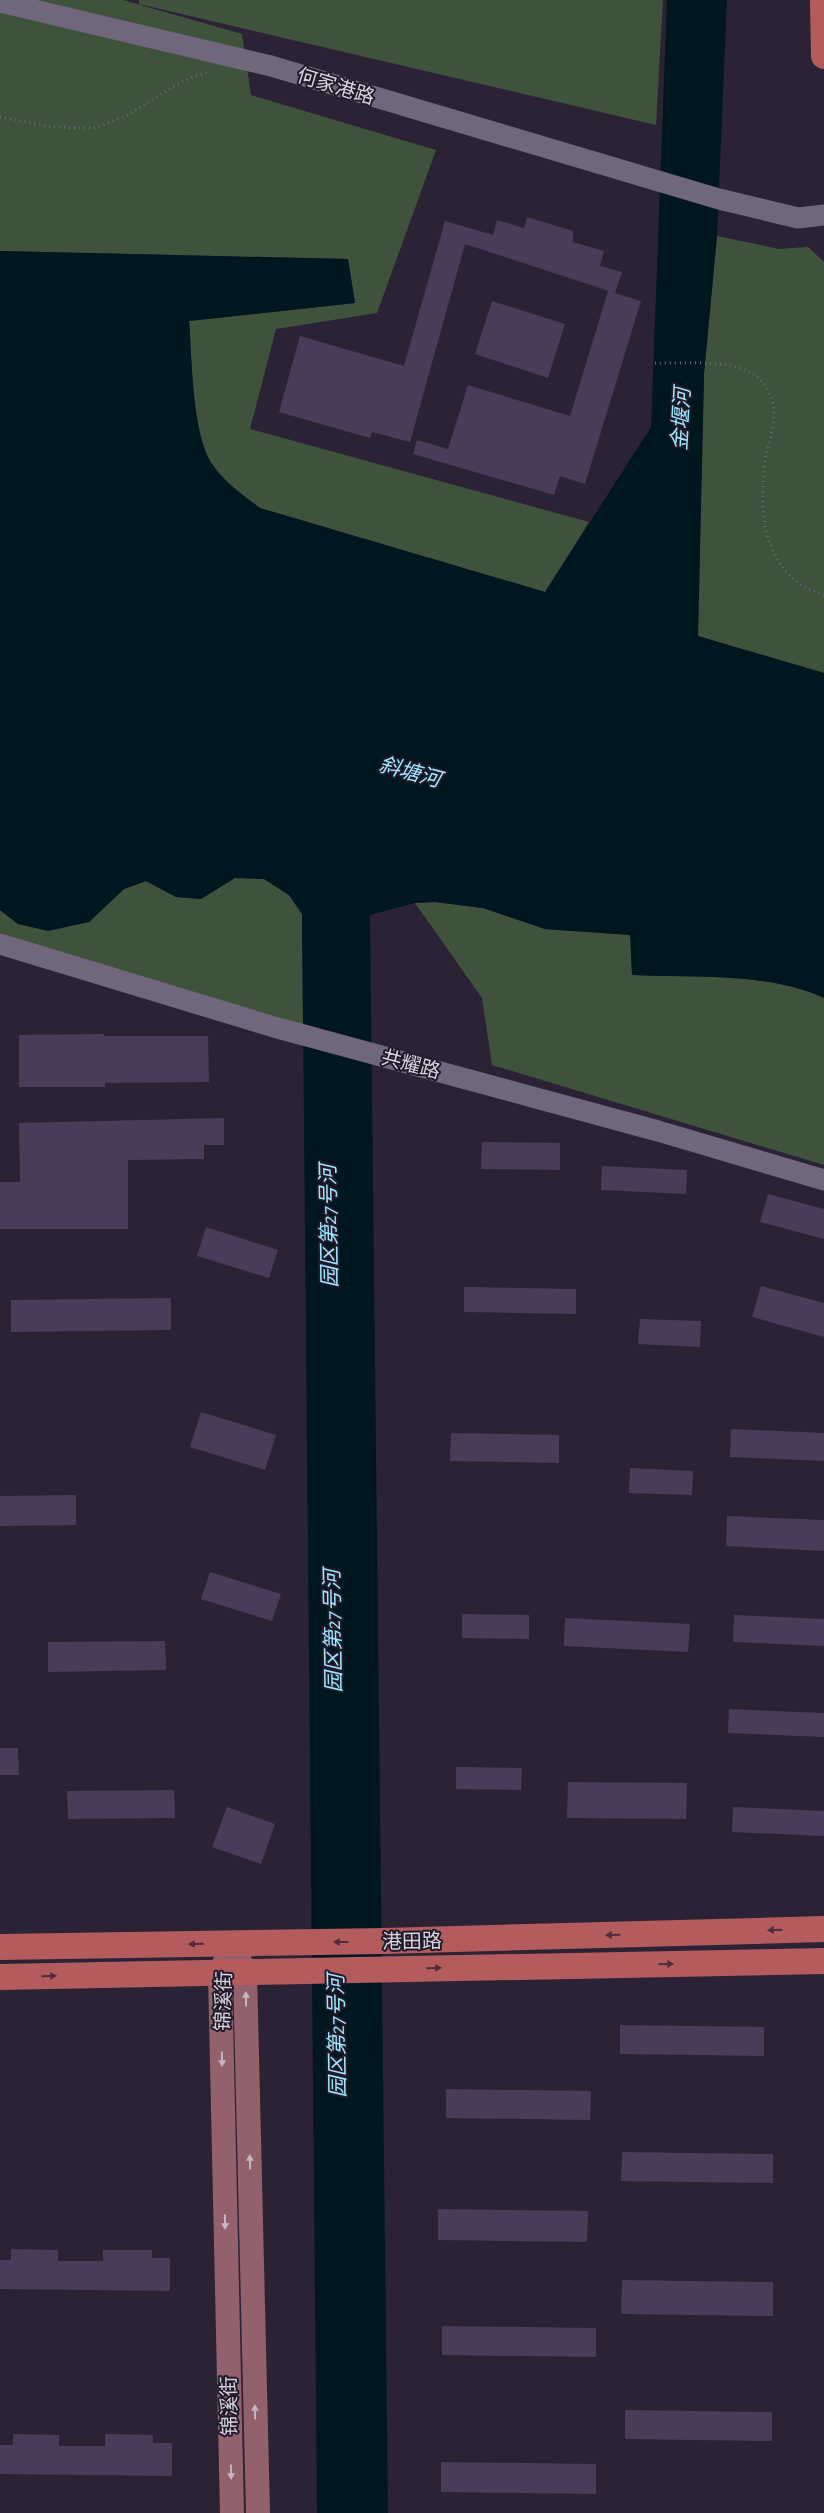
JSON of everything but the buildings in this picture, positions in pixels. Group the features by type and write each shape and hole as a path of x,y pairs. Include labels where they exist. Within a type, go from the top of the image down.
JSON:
{"main road":[{"path":"823,0 824,56"},
{"name":"港田路","path":"0,1947 384,1942 824,1929"},
{"name":"锦溪街","path":"232,2513 233,1943"},
{"name":"港田路","path":"0,1977 824,1961"},
{"name":"锦溪街","path":"233,1973 258,2513"}],"street":[{"name":"何家港路","path":"0,2 271,66 720,199 798,218 824,215"},
{"name":"共耀路","path":"0,944 274,1027 658,1131 824,1180"}],"path":[{"path":"0,117 50,127 94,128 126,116 197,74 213,71"},
{"path":"655,363 717,364 741,368 758,376 770,394 775,410 762,486 767,538 782,567 803,586 824,595"}],"green space":[{"path":"0,0 123,0 242,34 251,95 436,150 377,313 276,329 250,429 589,522 545,592 260,508 226,481 210,461 204,447 196,413 189,321 355,303 348,259 0,251"},
{"path":"139,0 663,0 656,125 139,4"},
{"path":"717,236 779,249 808,247 824,262 824,673 698,636 704,374"},
{"path":"235,878 264,879 289,895 302,914 303,1027 0,944 0,910 18,924 89,922 124,889 146,881 176,897 201,899"},
{"path":"435,902 483,908 545,929 631,935 632,975 730,977 778,983 802,989 824,998 824,1165 492,1065 482,998 415,903"}],"water":[{"path":"667,0 727,0 717,236 704,374 698,636 824,673 824,998 779,984 755,980 632,975 630,935 545,929 483,908 435,902 415,903 370,915 388,2513 317,2513 302,914 289,895 264,879 235,878 201,899 176,897 146,881 124,889 89,922 48,931 18,924 0,910 0,251 348,259 355,303 189,321 196,413 204,447 210,461 227,481 260,508 545,592 651,427"}],"water label":[{"name":"金堰河","path":"681,419"},
{"name":"斜塘河","path":"410,772"},
{"name":"园区第27号河","path":"329,1226"},
{"name":"园区第27号河","path":"333,1631"},
{"name":"园区第27号河","path":"337,2036"}]}
